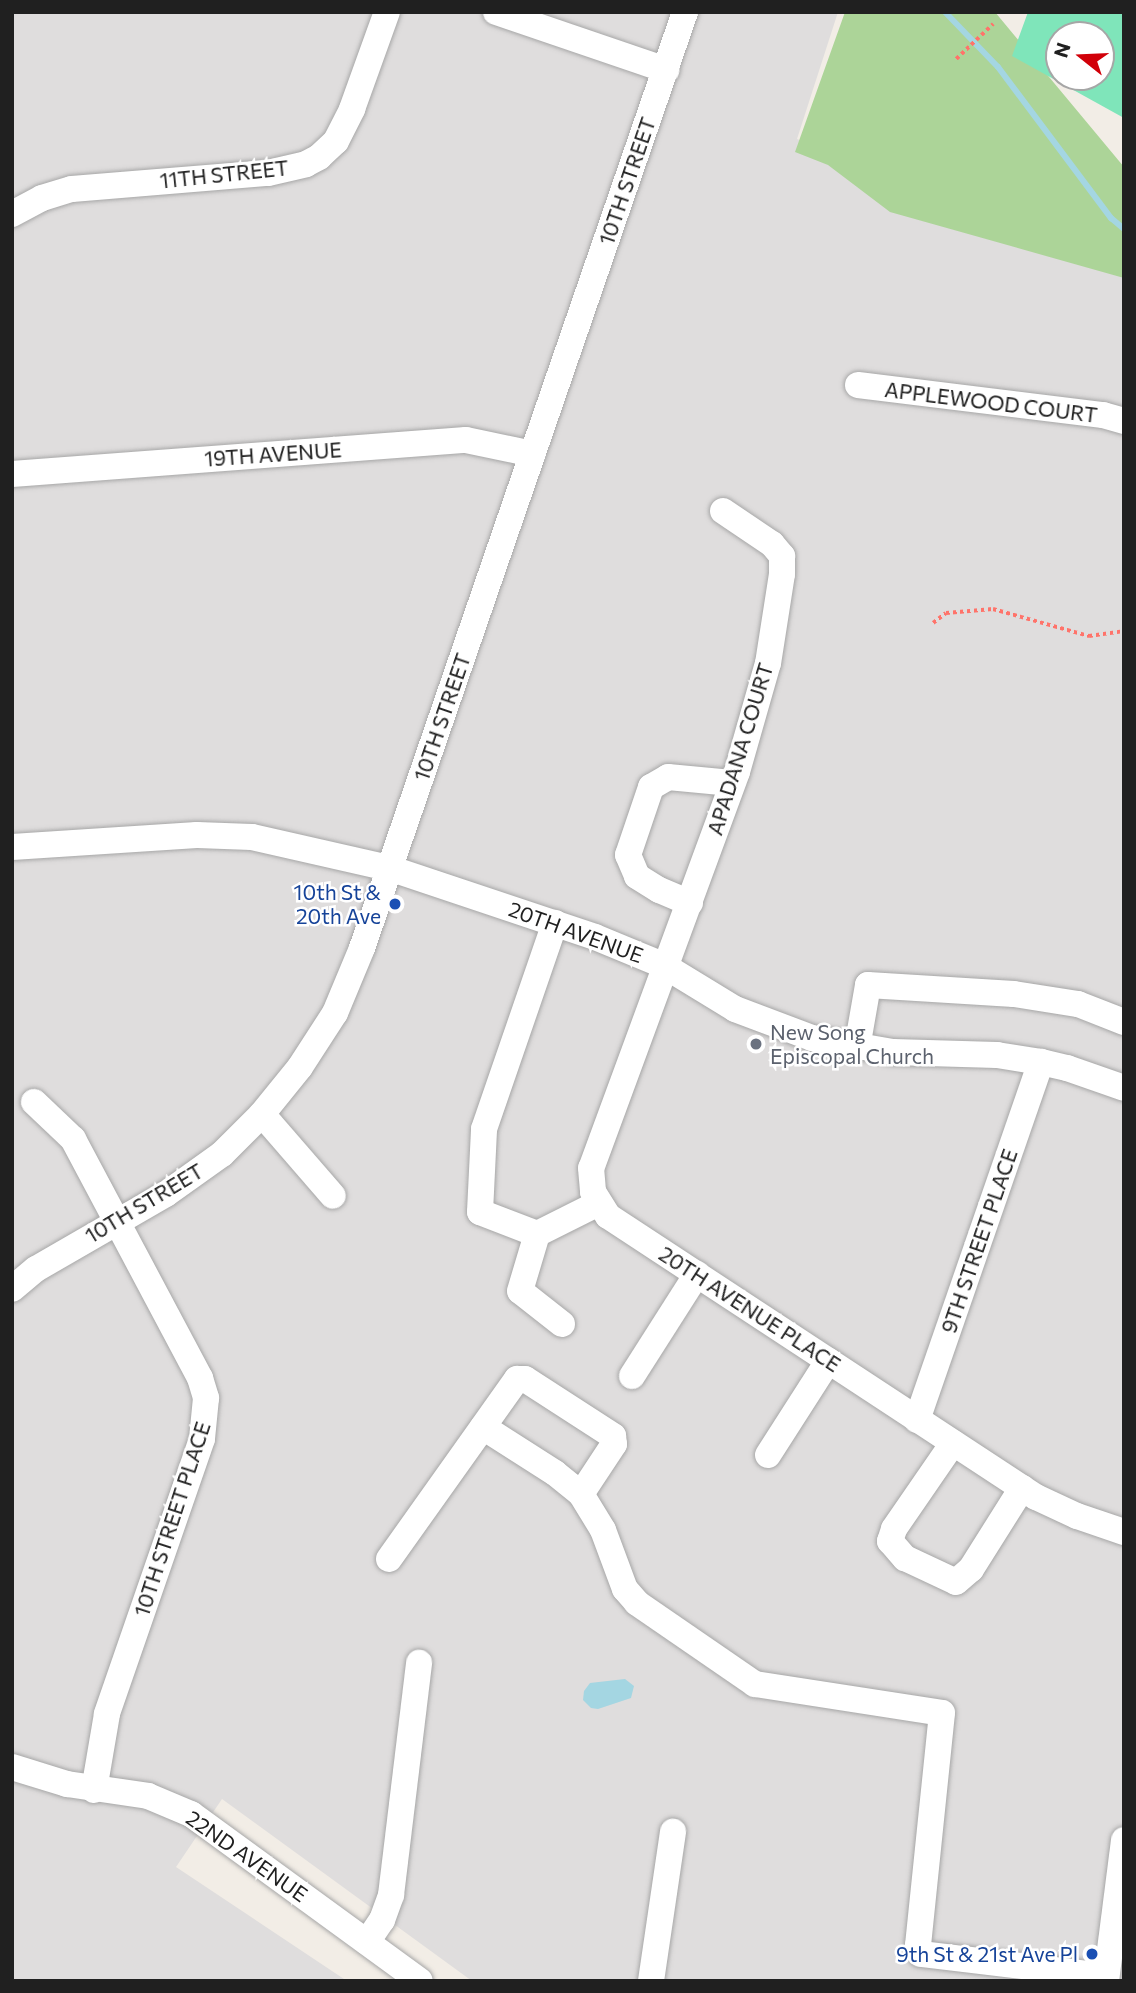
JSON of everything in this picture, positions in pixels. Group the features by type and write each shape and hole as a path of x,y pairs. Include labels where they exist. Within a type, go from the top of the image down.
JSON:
{"street":[{"name":"11TH STREET","path":"12,214 41,198 72,189 268,173 313,160 336,141 352,109 387,12"},
{"path":"496,12 666,70"},
{"name":"10TH STREET","path":"12,1289 36,1269 166,1194 222,1154 262,1114 300,1067 335,1013 389,868 685,12"},
{"name":"APPLEWOOD COURT","path":"858,385 1103,415 1124,422"},
{"name":"19TH AVENUE","path":"12,474 466,440 533,454"},
{"name":"APADANA COURT","path":"663,965 690,903 732,783 768,663 782,556 772,544 723,511"},
{"path":"690,903 659,890 637,876 628,855 651,787 668,777 732,783"},
{"name":"20TH AVENUE","path":"12,847 197,835 252,837 389,868 555,923 663,965 735,1009 773,1026 812,1038 858,1048 997,1055 1041,1062 1122,1084"},
{"path":"537,1234 480,1212 484,1129 555,923"},
{"path":"562,1324 520,1291 537,1234 597,1204 591,1184 592,1168 663,965"},
{"path":"858,1048 868,985 1014,994 1077,1004 1124,1021"},
{"name":"9TH STREET PLACE","path":"917,1420 1041,1062"},
{"name":"10TH STREET PLACE","path":"34,1102 73,1139 200,1378 206,1398 206,1422 107,1714 94,1790"},
{"path":"262,1114 333,1196"},
{"name":"20TH AVENUE PLACE","path":"597,1204 608,1216 1022,1488 1077,1516 1124,1532"},
{"path":"632,1376 697,1274"},
{"path":"768,1455 828,1361"},
{"path":"389,1559 521,1377 613,1436 614,1444 581,1494"},
{"path":"483,1427 555,1473 581,1494 600,1522 621,1582 630,1596 745,1678 765,1687 942,1713 918,1945 921,1954 1106,1978 1124,1840"},
{"path":"953,1443 894,1529 890,1541 905,1558 956,1582 971,1569 1022,1488"},
{"path":"367,1942 382,1920 391,1895 419,1663"},
{"name":"22ND AVENUE","path":"12,1768 94,1790 148,1796 191,1814 420,1981"},
{"path":"651,1981 673,1832"}],"path":[{"path":"956,60 993,24"},
{"path":"933,623 946,613 993,609 1089,636 1124,631"}],"shaded area":[{"path":"12,12 838,12 797,139 1124,265 1124,1981 472,1981 222,1799 176,1867 347,1981 12,1981"}],"green space":[{"path":"845,12 995,12 1045,72 1045,91 1061,91 1124,167 1124,278 890,212 828,165 795,152"},
{"path":"1028,12 1124,12 1124,118 1075,91 1115,91 1115,21 1045,21 1045,74 1012,56"}],"water":[{"path":"625,1679 634,1686 631,1698 598,1709 591,1708 583,1700 584,1691 590,1683"}],"waterway":[{"path":"945,12 998,67 1111,218 1124,229"}],"place":[{"name":"10th St & 20th Ave","path":"395,904"},
{"name":"New Song Episcopal Church","path":"756,1044"},
{"name":"9th St & 21st Ave Pl","path":"1092,1954"}]}
